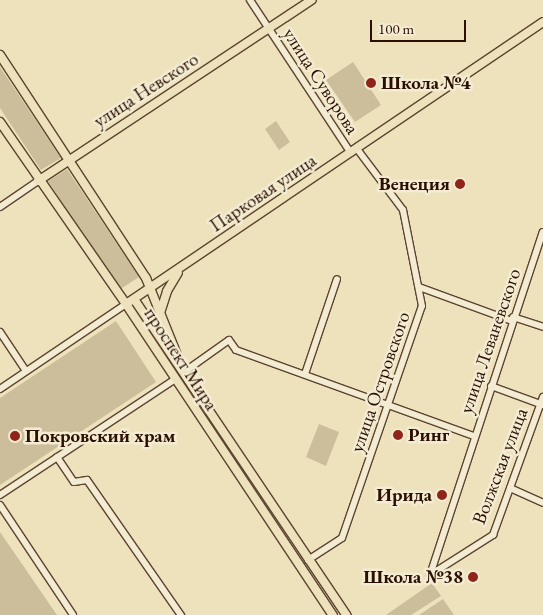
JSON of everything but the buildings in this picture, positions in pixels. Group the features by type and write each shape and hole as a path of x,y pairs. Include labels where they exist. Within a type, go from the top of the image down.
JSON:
{"main road":[{"name":"улица Невского","path":"38,181 311,0"},
{"name":"Парковая улица","path":"126,304 181,269 543,22"},
{"name":"проспект Мира","path":"0,55 70,160 150,289 185,375"},
{"name":"проспект Мира","path":"0,122 38,181 126,304 174,380 333,615"},
{"path":"160,313 167,291 181,269"},
{"name":"проспект Мира","path":"134,299 346,615"}],"street":[{"name":"улица Суворова","path":"250,0 354,151"},
{"name":"улица Островского","path":"308,560 342,538 389,407 422,306 403,210 354,151"},
{"name":"улица Невского","path":"0,207 38,181"},
{"name":"улица Леваневского","path":"430,575 473,436 492,386 543,232"},
{"path":"305,374 336,279"},
{"path":"419,287 513,319 543,327"},
{"name":"Парковая улица","path":"0,389 126,304"},
{"path":"0,332 26,371"},
{"path":"185,375 229,340 236,350 473,436"},
{"path":"0,495 174,380"},
{"path":"492,386 542,402"},
{"name":"Волжская улица","path":"430,575 493,535 542,402"},
{"path":"57,457 74,482 87,480 181,615"},
{"path":"510,488 543,503"},
{"path":"0,505 73,615"}],"shaded area":[{"path":"353,62 381,105 355,122 326,80"},
{"path":"0,67 61,158 41,170 0,108"},
{"path":"276,121 290,142 279,150 265,129"},
{"path":"67,169 139,277 119,290 48,181"},
{"path":"116,321 156,382 0,485 0,398"},
{"path":"319,424 339,432 326,466 306,457"},
{"path":"0,532 57,615 0,615"},
{"path":"432,583 441,596 411,615 386,615"},
{"path":"443,599 454,615 419,615"}],"place":[{"name":"Школа №4","path":"371,83"},
{"name":"Венеция","path":"460,184"},
{"name":"Ринг","path":"398,435"},
{"name":"Покровский храм","path":"15,436"},
{"name":"Ирида","path":"442,495"},
{"name":"Школа №38","path":"473,577"}]}
